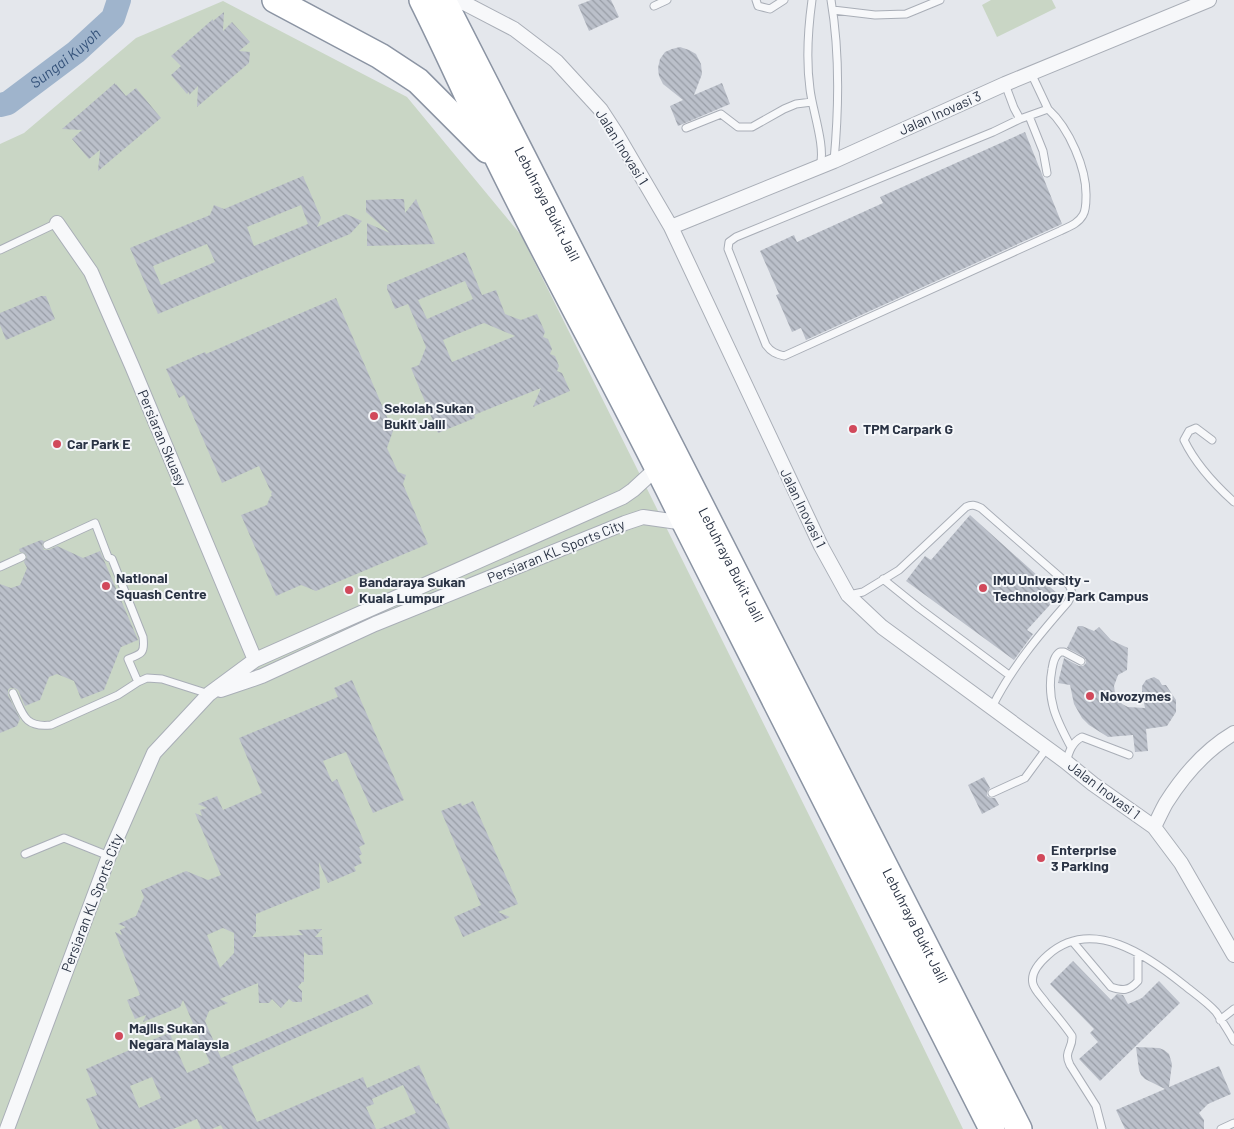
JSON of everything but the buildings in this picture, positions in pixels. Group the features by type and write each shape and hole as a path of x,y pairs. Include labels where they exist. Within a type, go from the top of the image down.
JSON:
{"highway":[{"path":"275,0 380,56 418,81 486,149 497,157"},
{"name":"Lebuhraya Bukit Jalil","path":"422,0 455,46 1019,1129"},
{"name":"Lebuhraya Bukit Jalil","path":"443,0 455,46 497,157 658,467 992,1129"}],"street":[{"name":"Jalan Inovasi 1","path":"455,0 514,29 556,60 600,110 621,141 671,227 821,546 848,595 882,626 1093,784 1154,827 1181,863 1233,951"},
{"name":"Jalan Inovasi 3","path":"671,227 834,161 1005,84 1209,0"},
{"name":"Persiaran Skuasy","path":"57,223 91,272 255,660"},
{"name":"Persiaran KL Sports City","path":"7,1129 109,856 154,754 209,694 255,660 624,497 658,467"},
{"name":"Persiaran KL Sports City","path":"209,694 262,676 375,624 624,523 643,517 685,523"},
{"path":"1154,827 1166,803 1181,782 1216,745 1231,737"}],"lane":[{"path":"654,6 667,0"},
{"path":"756,0 758,6 770,9 784,0"},
{"path":"812,0 808,74 820,141 822,161 820,166"},
{"path":"831,0 836,46 838,95 834,161"},
{"path":"833,10 875,15 906,14 940,0"},
{"path":"1031,73 1048,109 1053,113 1070,139 1083,170 1087,186 1085,211 1082,217 1076,223 784,356 771,351 766,345 728,249 730,242 736,236 1048,109"},
{"path":"1005,84 1020,119"},
{"path":"686,128 721,114 738,127 752,127 796,104 812,102"},
{"path":"1029,116 1043,151 1047,173"},
{"path":"0,250 57,223"},
{"path":"1212,440 1196,428 1189,432 1184,440 1191,454 1208,477 1234,502"},
{"path":"848,595 862,592 899,570 966,507 976,505 981,508 1069,585 1072,590 1072,596 1068,602 1033,642 1010,675 992,707"},
{"path":"47,545 96,523 108,557 112,559 143,637 144,648 141,654 128,660 138,682"},
{"path":"0,567 22,556"},
{"path":"474,563 482,581"},
{"path":"883,579 1010,675"},
{"path":"1071,747 1052,706 1050,680 1055,657 1060,652 1064,652 1081,661"},
{"path":"255,660 262,676"},
{"path":"13,693 26,721 39,727 51,725 118,695 147,678 162,679 209,694"},
{"path":"1066,762 1071,747 1082,737 1129,755"},
{"path":"992,793 1025,778 1047,748"},
{"path":"25,854 64,838 109,856"},
{"path":"1102,1129 1096,1106 1067,1059 1067,1053 1073,1043 1072,1036 1033,984 1033,973 1056,948 1090,939 1100,939 1121,945 1172,975 1195,994 1216,1012 1220,1020 1231,1030 1234,1041"},
{"path":"1073,942 1111,987 1120,990 1131,988 1138,981 1138,954"},
{"path":"1220,1020 1234,1009"},
{"path":"1221,1129 1234,1123"}],"green space":[{"path":"991,0 1052,0 1056,8 997,37 982,5"},
{"name":"Bandaraya Sukan Kuala Lumpur","path":"223,1 407,97 521,235 963,1129 0,1129 0,144 24,133 136,38"}],"waterway":[{"name":"Sungai Kuyoh","path":"0,105 8,103 76,52 113,18 119,0"}],"place":[{"name":"Sekolah Sukan Bukit Jalil","path":"374,416"},
{"name":"TPM Carpark G","path":"853,429"},
{"name":"Car Park E","path":"57,444"},
{"name":"National Squash Centre","path":"106,586"},
{"name":"IMU University - Technology Park Campus","path":"983,588"},
{"name":"Bandaraya Sukan Kuala Lumpur","path":"349,590"},
{"name":"Novozymes","path":"1090,696"},
{"name":"Enterprise 3 Parking","path":"1041,858"},
{"name":"Majlis Sukan Negara Malaysia","path":"119,1036"}]}
